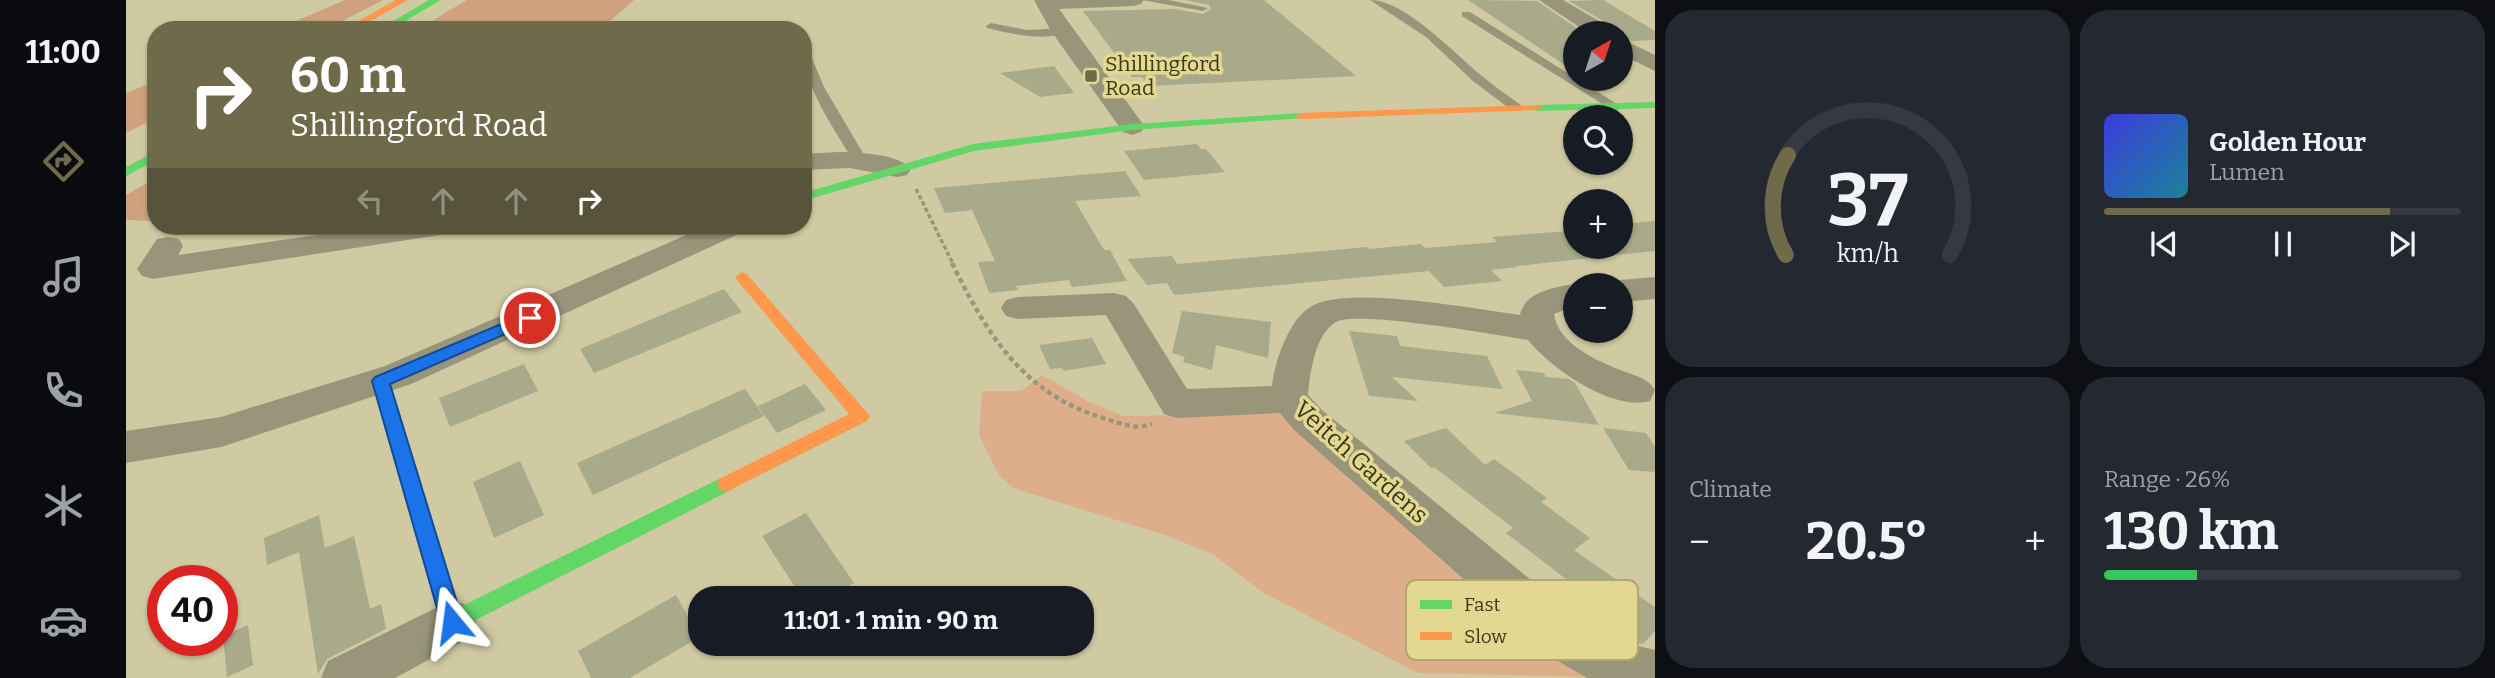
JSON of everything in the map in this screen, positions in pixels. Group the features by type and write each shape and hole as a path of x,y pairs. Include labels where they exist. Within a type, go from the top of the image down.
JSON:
{"main road":[{"path":"364,21 403,0"},
{"path":"399,21 436,0"},
{"path":"1633,106 1655,105"},
{"path":"812,194 973,148 1050,135 1368,112 1563,108"},
{"path":"126,172 147,160"},
{"path":"381,381 452,622 861,416 742,277"}],"street":[{"path":"1132,127 1062,31 1046,1 1134,0"},
{"path":"1549,0 1583,21"},
{"path":"1633,51 1655,64"},
{"path":"812,162 860,160 897,169"},
{"path":"169,246 153,269 380,235"},
{"path":"126,447 221,432 381,381 671,237"},
{"path":"1633,290 1655,288"},
{"path":"1563,297 1552,299 1537,310 1539,329 1546,340 1570,361 1604,379 1637,391"},
{"path":"1018,308 1114,303 1177,404 1289,399"},
{"name":"Veitch Gardens","path":"1497,580 1308,420 1289,399 1291,379 1307,326 1325,313 1340,309 1369,308 1539,329"},
{"path":"346,678 452,622"},
{"name":"Veitch Gardens","path":"1602,660 1655,674"}],"lane":[{"path":"1147,0 1203,8"},
{"path":"1375,0 1430,35 1478,79 1517,108"},
{"path":"1466,14 1613,105"},
{"path":"991,26 1027,33 1062,31"},
{"path":"812,73 860,160"}],"shaded area":[{"path":"345,0 383,0 342,21 296,21"},
{"path":"467,0 634,0 610,21 433,21"},
{"path":"147,85 147,122 126,133 126,93"},
{"path":"147,183 147,221 126,220 126,195"},
{"path":"1042,375 1091,403 1124,416 1282,413 1478,580 1406,580 1406,660 1572,660 1592,677 1418,673 1262,592 1212,554 1168,536 1013,488 998,474 979,435 982,391 1021,391"}],"building":[{"path":"1185,0 1264,0 1356,76 1150,86 1142,77 1132,77 1083,11 1175,9 1203,14 1211,9 1209,5"},
{"path":"1468,0 1537,1 1566,21 1563,21 1563,64"},
{"path":"1603,0 1655,31 1655,40 1633,41 1633,21 1603,21 1569,1"},
{"path":"1054,66 1074,93 1040,97 1000,73"},
{"path":"1197,144 1201,149 1206,149 1225,172 1144,180 1124,151"},
{"path":"1125,171 1141,196 1075,201 1104,250 1110,250 1127,281 1072,287 1069,280 1016,286 1018,290 989,293 978,262 995,261 972,210 945,213 934,188"},
{"path":"1655,221 1655,251 1633,253 1633,223"},
{"path":"1563,231 1563,259 1581,259 1491,270 1502,281 1444,287 1429,271 1174,295 1167,283 1147,285 1127,259 1172,256 1177,264 1367,247 1369,249 1421,244 1425,248 1497,242 1492,237"},
{"path":"724,289 742,312 594,373 580,349"},
{"path":"1182,311 1271,322 1268,358 1216,345 1212,370 1183,362 1185,357 1172,353"},
{"path":"1349,331 1397,336 1400,346 1487,356 1503,389 1392,377 1418,401 1369,396"},
{"path":"1092,338 1106,364 1064,371 1062,368 1050,369 1039,345"},
{"path":"524,364 538,391 450,427 439,398"},
{"path":"1516,370 1569,379 1575,383 1599,425 1494,413 1532,401"},
{"path":"805,384 826,410 777,433 758,406"},
{"path":"745,389 764,416 593,495 577,463"},
{"path":"1446,428 1485,465 1494,459 1547,498 1541,502 1590,538 1574,550 1617,580 1567,580 1506,533 1513,528 1434,467 1431,468 1404,441"},
{"path":"1603,428 1646,433 1655,447 1655,472 1629,470"},
{"path":"520,461 544,515 494,538 473,482"},
{"path":"806,513 854,583 849,586 794,586 762,536"},
{"path":"319,515 325,548 354,536 370,609 381,604 386,629 327,659 318,674 299,552 267,565 264,538"},
{"path":"676,595 688,617 688,644 630,678 591,678 578,651"},
{"path":"1638,595 1655,607 1655,631 1643,644 1638,643"},
{"path":"248,625 253,665 227,677 225,656 238,656 238,629"}],"traffic: fast":[{"path":"399,21 436,0"},
{"path":"1536,108 1655,105"},
{"path":"812,194 973,148 1132,127 1301,116"},
{"path":"126,172 147,160"},
{"path":"381,381 452,622 726,484"}],"traffic: slow":[{"path":"364,21 403,0"},
{"path":"1301,116 1536,108"},
{"path":"726,484 861,416 742,277"}],"place":[{"name":"Shillingford Road","path":"1091,76"}],"route":[{"path":"452,622 381,381 530,318"}]}
